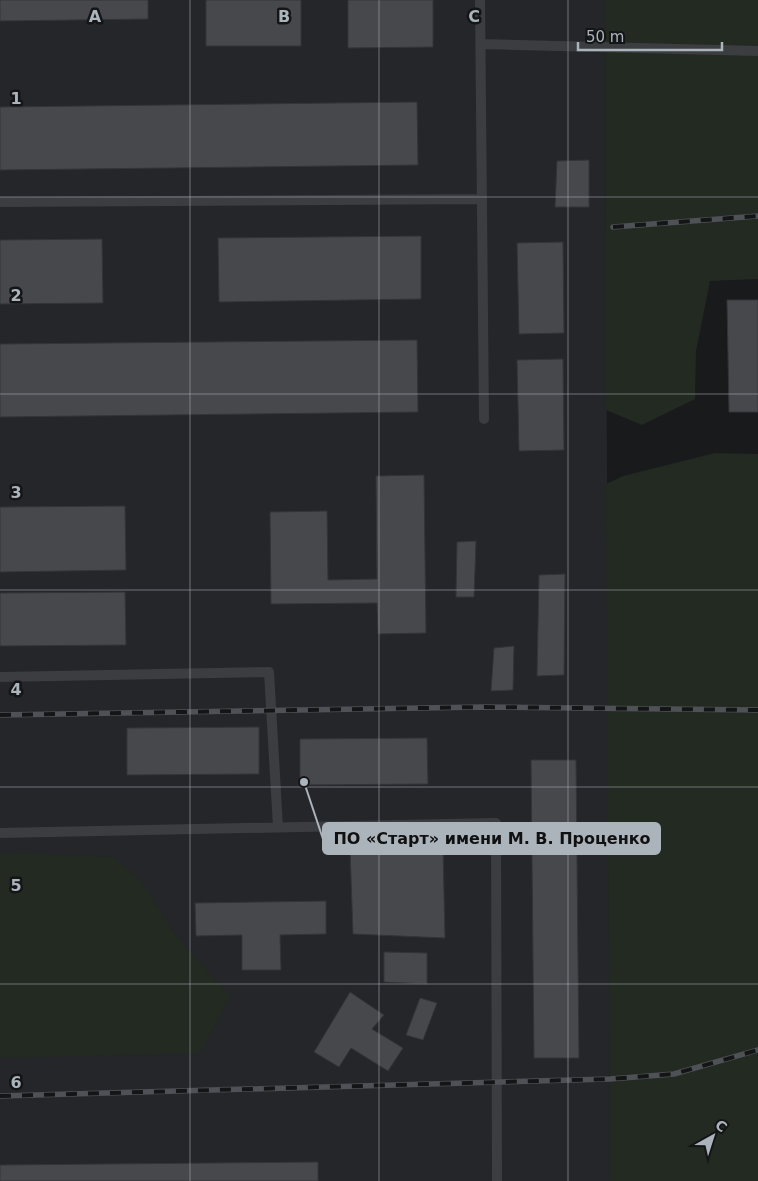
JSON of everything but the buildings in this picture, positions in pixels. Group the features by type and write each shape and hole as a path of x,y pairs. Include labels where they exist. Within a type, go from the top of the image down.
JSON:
{"lane":[{"path":"480,0 484,418"},
{"path":"481,44 758,51"},
{"path":"0,202 482,199"},
{"path":"0,677 269,672 278,827"},
{"path":"0,833 496,823 497,1181"}],"shaded area":[{"path":"0,0 605,0 610,1181 0,1181"},
{"path":"605,0 758,0 758,279 710,281 696,351 695,399 642,425 606,410"},
{"path":"715,453 758,454 758,1181 610,1181 606,484 623,476"},
{"path":"26,853 113,857 139,878 176,936 230,996 200,1053 0,1058 0,854"}],"railway":[{"path":"613,227 758,216"},
{"path":"0,715 483,707 758,710"},
{"path":"0,1096 610,1079 674,1074 758,1050"}],"place":[{"name":"ПО «Старт» имени M. B. Проценко","path":"304,782"}]}
